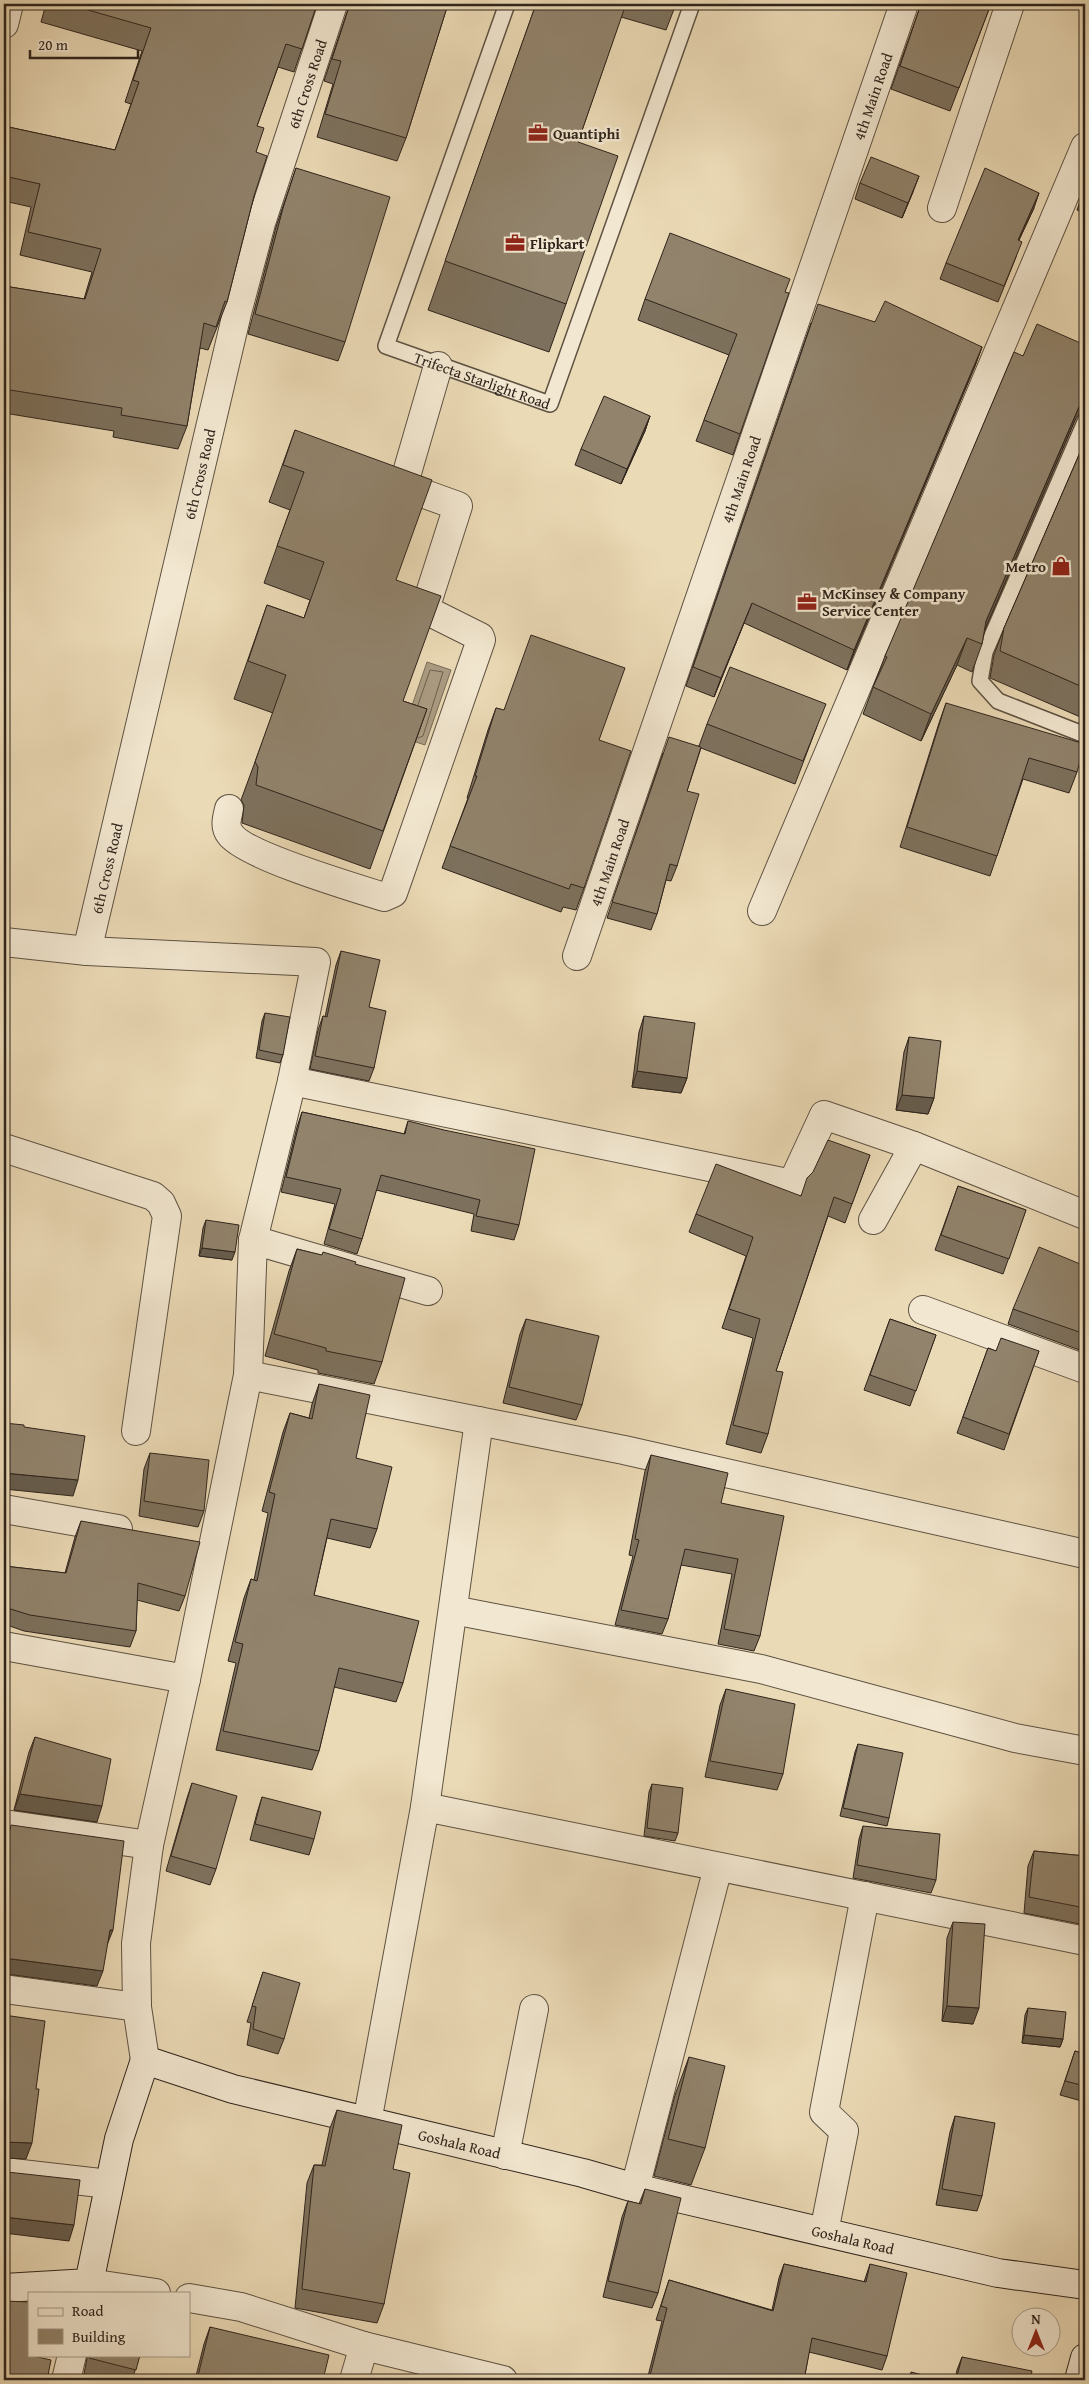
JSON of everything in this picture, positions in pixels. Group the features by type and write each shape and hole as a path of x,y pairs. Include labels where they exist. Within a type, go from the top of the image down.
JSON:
{"street":[{"path":"4,24 9,4"},
{"name":"6th Cross Road","path":"87,951 261,223 333,4"},
{"name":"4th Main Road","path":"577,956 904,4"},
{"path":"942,208 1010,4"},
{"path":"762,911 1085,147"},
{"path":"229,809 226,823 230,834 239,844 281,862 384,897 392,893 481,640 480,637 430,612 426,606 458,506 408,488 404,483 438,366"},
{"path":"4,942 87,951 316,962 292,1081 252,1240 248,1375 186,1679 149,1845 136,1943 137,2006 145,2060 120,2139 88,2288"},
{"path":"292,1081 792,1184 824,1115 914,1146 1085,1215"},
{"path":"873,1220 914,1146"},
{"path":"4,1148 153,1196 162,1203 167,1216 136,1430"},
{"path":"252,1240 428,1291"},
{"path":"923,1310 1085,1369"},
{"path":"248,1375 624,1450 1085,1554"},
{"path":"368,2122 425,1807 479,1421"},
{"path":"4,1510 146,1534"},
{"path":"184,1540 213,1545"},
{"path":"453,1610 761,1669 1015,1738 1085,1751"},
{"path":"4,1646 186,1679"},
{"path":"425,1807 1085,1941"},
{"path":"4,1824 149,1845"},
{"path":"635,2188 718,1867"},
{"path":"824,2232 844,2131 824,2112 865,1896"},
{"path":"4,1989 137,2006"},
{"path":"505,2155 534,2009"},
{"name":"Goshala Road","path":"145,2060 233,2089 635,2188 998,2272 1085,2286"},
{"path":"4,2172 109,2184"},
{"path":"4,2288 88,2288 142,2292"},
{"path":"190,2298 241,2307 364,2346 503,2380"},
{"path":"354,2380 364,2346"},
{"path":"66,2380 72,2356"},
{"path":"1079,2380 1085,2358"}],"lane":[{"name":"Trifecta Starlight Road","path":"507,4 386,346 438,366 550,404 692,4"},
{"path":"1085,422 985,652 980,681 998,701 1085,735"}],"water":[{"path":"427,662 451,670 425,745 373,728 407,720"}],"building":[{"path":"67,4 317,4 302,49 286,44 257,126 264,128 256,152 267,156 254,196 227,302 225,301 216,327 204,323 187,426 121,415 122,408 4,389 4,286 85,299 101,249 28,232 40,184 4,176 4,126 115,150 139,82 133,80 151,28"},
{"path":"350,4 448,4 406,138 325,114 341,61 332,59"},
{"path":"536,4 626,4 578,142 618,156 566,304 445,261"},
{"path":"921,4 991,4 959,88 900,66"},
{"path":"871,157 919,176 908,203 860,183"},
{"path":"296,168 390,197 345,342 255,314 283,208"},
{"path":"985,168 1039,193 1018,240 1022,242 1004,286 946,263"},
{"path":"670,233 790,279 785,292 789,293 740,434 704,420 737,334 645,299"},
{"path":"885,301 982,347 854,650 752,603 721,678 693,667 818,304 875,322"},
{"path":"1037,324 1085,345 1085,393 986,621 982,644 967,638 931,714 873,687 1014,352 1023,356"},
{"path":"604,396 650,416 627,469 581,449"},
{"path":"295,430 432,480 396,580 441,596 403,701 427,709 383,831 256,785 258,767 255,762 286,675 248,661 267,605 304,618 324,562 277,546 304,472 283,465"},
{"name":"Metro","path":"1085,441 1085,688 1000,651 1004,628"},
{"path":"531,635 625,668 599,740 631,751 584,888 571,884 569,889 450,846 477,776 475,776 496,708 504,710"},
{"path":"730,667 826,704 803,761 707,724"},
{"path":"946,703 1085,744 1077,772 1029,758 997,856 907,827"},
{"path":"669,737 701,747 687,791 699,794 677,866 670,864 657,914 612,902"},
{"path":"341,951 380,960 369,1007 386,1011 374,1068 315,1056 323,1016 327,1017"},
{"path":"265,1013 290,1017 283,1055 259,1050"},
{"path":"644,1016 695,1023 687,1078 637,1071"},
{"path":"909,1037 941,1041 934,1098 902,1095"},
{"path":"302,1112 405,1134 408,1121 535,1149 519,1225 476,1216 480,1200 381,1175 362,1239 329,1229 341,1189 286,1177"},
{"path":"828,1140 870,1155 852,1204 834,1197 776,1371 783,1372 768,1434 733,1425 760,1319 729,1309 753,1237 696,1214 716,1164 801,1196 807,1178 813,1172"},
{"path":"958,1186 1026,1210 1009,1259 941,1235"},
{"path":"206,1220 239,1225 235,1252 202,1248"},
{"path":"1039,1247 1085,1266 1085,1334 1013,1309"},
{"path":"297,1249 322,1255 323,1252 356,1262 355,1264 405,1278 382,1362 326,1351 326,1348 274,1334"},
{"path":"526,1319 599,1336 582,1405 509,1387"},
{"path":"890,1319 936,1335 916,1391 870,1375"},
{"path":"1001,1338 1039,1351 1009,1434 963,1417 988,1348 996,1351"},
{"path":"319,1384 370,1395 356,1458 392,1467 377,1529 331,1519 314,1595 419,1621 403,1683 339,1668 319,1751 223,1731 243,1644 235,1642 251,1579 257,1581 275,1494 269,1492 290,1413 312,1419"},
{"path":"4,1423 85,1436 78,1480 4,1473"},
{"path":"150,1453 209,1460 204,1511 144,1501"},
{"path":"651,1455 728,1473 721,1503 784,1516 760,1636 724,1629 738,1559 685,1549 668,1619 621,1610 639,1540 635,1539"},
{"path":"81,1521 200,1542 185,1596 138,1583 136,1631 30,1615 4,1607 4,1566 66,1573"},
{"path":"726,1689 795,1704 783,1774 710,1761"},
{"path":"35,1737 111,1759 102,1806 20,1794"},
{"path":"858,1744 903,1753 889,1818 843,1808"},
{"path":"192,1783 237,1796 216,1869 171,1856"},
{"path":"652,1784 683,1788 678,1833 647,1828"},
{"path":"262,1797 321,1812 314,1839 255,1824"},
{"path":"11,1825 124,1841 113,1930 110,1930 103,1971 12,1959 4,1960 4,1842 7,1842"},
{"path":"863,1826 940,1834 936,1880 857,1865"},
{"path":"1034,1851 1085,1856 1085,1908 1029,1897"},
{"path":"953,1922 985,1924 979,2008 947,2006"},
{"path":"263,1972 300,1983 284,2039 253,2029 256,2007 252,2006"},
{"path":"1028,2008 1066,2012 1063,2039 1024,2035"},
{"path":"4,2015 45,2021 36,2089 39,2089 32,2143 4,2142"},
{"path":"1075,2051 1085,2054 1085,2086 1065,2081"},
{"path":"689,2057 725,2066 705,2148 668,2139"},
{"path":"337,2110 402,2125 393,2169 410,2173 384,2304 302,2289 314,2165 325,2166"},
{"path":"955,2116 995,2123 982,2196 942,2189"},
{"path":"4,2170 7,2172 80,2180 74,2225 4,2217"},
{"path":"645,2189 681,2198 658,2293 608,2281 628,2201 641,2204"},
{"path":"784,2264 866,2282 870,2264 907,2273 887,2356 812,2338 804,2380 649,2380 667,2308 661,2306 669,2280 773,2311"},
{"path":"4,2301 28,2302 28,2356 51,2360 47,2380 4,2380"},
{"path":"210,2327 329,2355 323,2380 192,2380 193,2375 198,2376"},
{"path":"90,2356 140,2356 136,2370 89,2358"},
{"path":"962,2357 1032,2371 1030,2380 956,2380"},
{"path":"911,2372 942,2380 909,2380"}],"place":[{"name":"Quantiphi","path":"538,133"},
{"name":"Flipkart","path":"515,243"},
{"name":"Metro","path":"1061,566"},
{"name":"McKinsey & Company Service Center","path":"807,602"}]}
